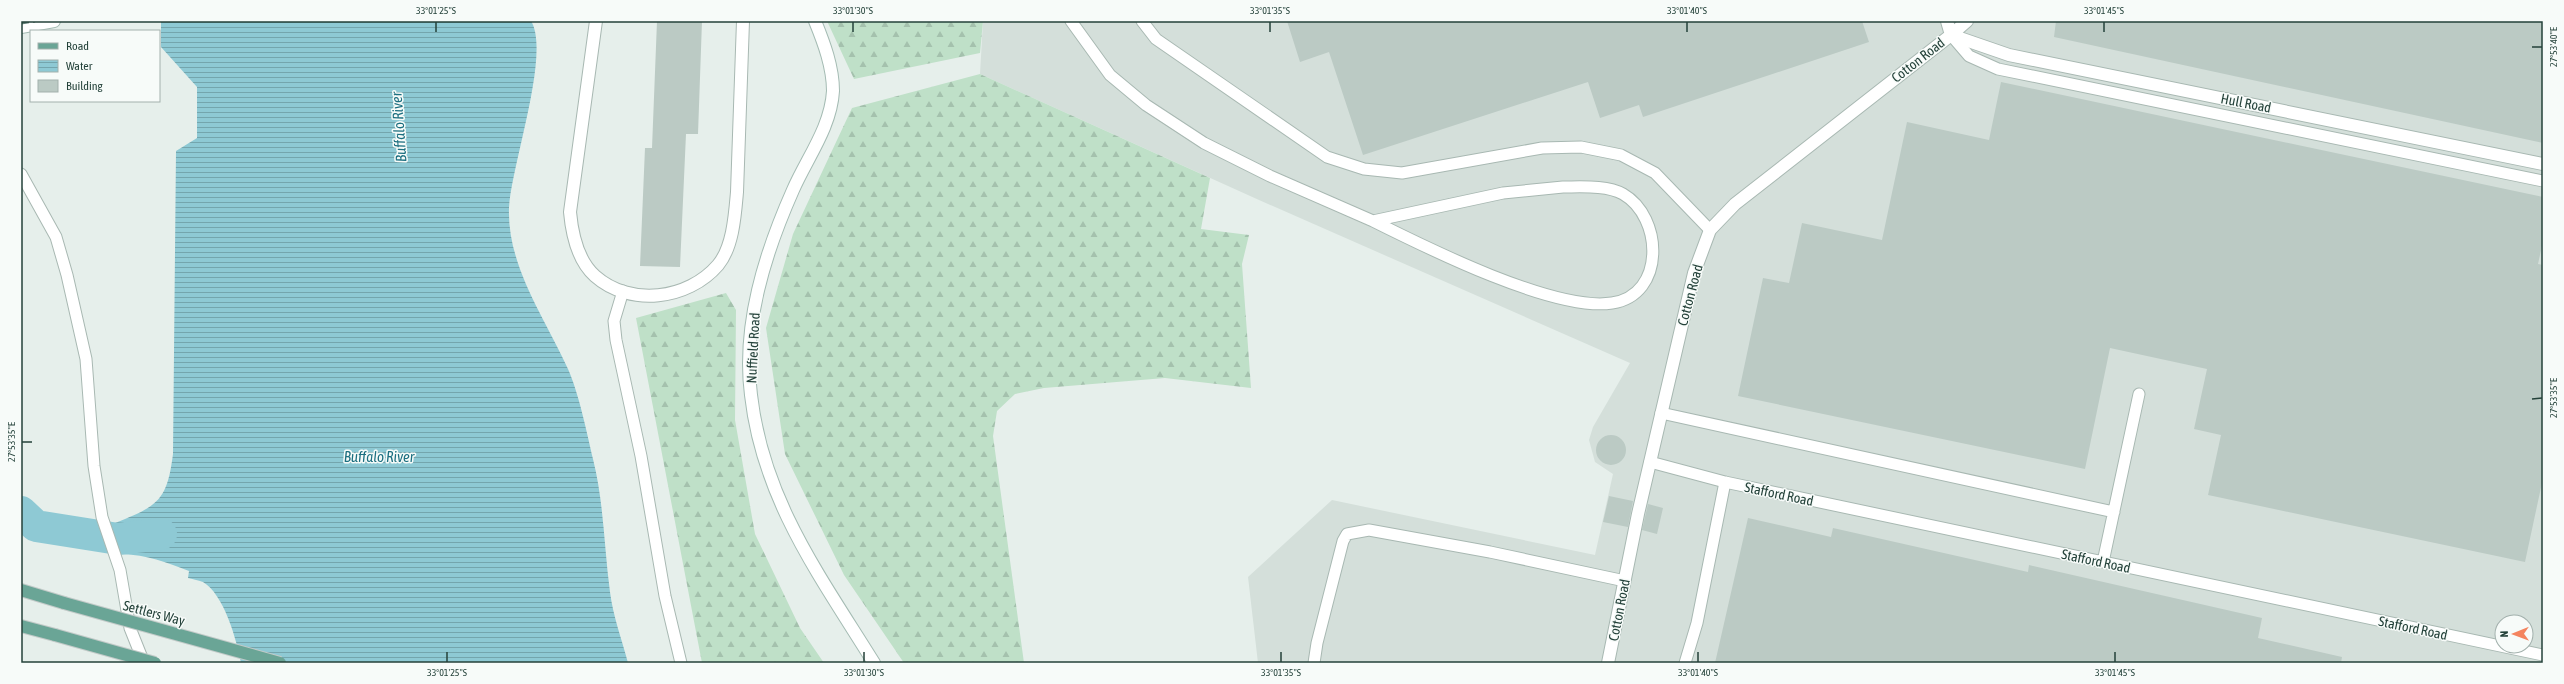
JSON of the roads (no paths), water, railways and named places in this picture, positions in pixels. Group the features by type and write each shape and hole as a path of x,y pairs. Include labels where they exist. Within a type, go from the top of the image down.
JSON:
{"main road":[{"name":"Settlers Way","path":"21,590 280,663"},
{"path":"21,626 155,663"}],"street":[{"path":"21,27 54,21"},
{"path":"596,21 570,212 572,233 585,263 594,276 623,291 642,296 675,293 694,285 718,265 725,252 735,214 743,21"},
{"name":"Nuffield Road","path":"814,21 832,76 831,107 824,128 793,188 766,259 751,332 751,394 763,456 776,496 797,539 874,663"},
{"path":"1947,21 1950,35"},
{"name":"Cotton Road","path":"1608,663 1661,413 1694,274 1710,230 1735,204 1967,21"},
{"name":"Hull Road","path":"1950,35 2009,55 2543,164"}],"lane":[{"path":"1071,21 1110,75 1146,105 1204,143 1270,176 1373,221 1427,248 1531,290 1594,304 1614,303 1630,297 1643,284 1653,264 1654,250 1641,210 1623,194 1596,188 1563,187 1503,193 1373,221"},
{"path":"1142,21 1156,39 1327,157 1364,169 1402,173 1542,148 1581,147 1621,155 1655,173 1710,230"},
{"path":"1950,35 1969,56 1998,69 2543,181"},
{"path":"21,174 56,237 67,275 86,359 94,466 102,517 120,570 130,628 144,663"},
{"path":"623,291 614,321 616,340 641,456 665,596 681,663"},
{"path":"2103,562 2138,394"},
{"path":"1661,413 2114,512"},
{"name":"Stafford Road","path":"1650,462 1725,482 2543,655"},
{"path":"1685,663 1697,623 1725,482"},
{"path":"1314,663 1317,643 1337,560 1347,534 1369,530 1490,552 1625,581"}],"water":[{"name":"Buffalo River","path":"161,21 531,21 536,36 536,58 528,111 511,189 509,208 510,229 514,250 521,271 529,291 568,369 579,402 597,476 611,601 628,663 241,663 233,631 223,607 210,588 203,582 188,578 189,571 148,557 122,554 115,523 141,512 158,500 163,492 171,470 173,454 176,151 197,138 197,87 161,47"}],"waterway":[{"path":"21,512 36,526 118,539 161,534"}],"railway":[{"path":"21,23 35,21"}]}
